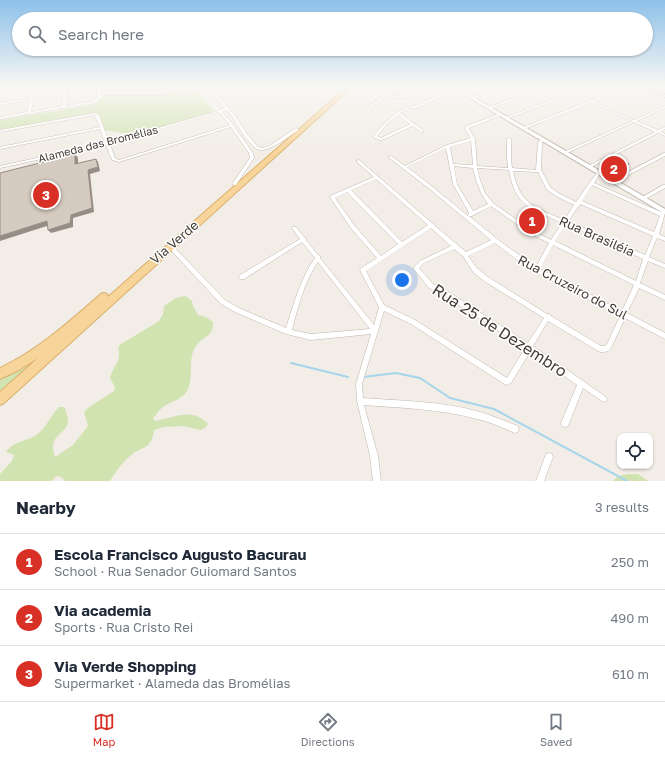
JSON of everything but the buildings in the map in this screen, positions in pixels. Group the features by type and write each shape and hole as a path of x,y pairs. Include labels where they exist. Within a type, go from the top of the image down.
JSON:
{"main road":[{"name":"Via Verde","path":"0,374 29,360 47,348 319,109"},
{"name":"Via Verde","path":"0,398 325,109"}],"street":[{"path":"0,118 54,109"},
{"name":"Alameda das Bromélias","path":"0,167 107,144 225,109"},
{"path":"227,109 248,139 257,148 250,151"},
{"path":"408,109 399,112 376,135 376,138 381,139 413,124"},
{"path":"490,109 643,198 664,213"},
{"path":"506,118 529,109"},
{"path":"523,128 572,109"},
{"path":"608,109 665,136"},
{"path":"565,152 660,109"},
{"path":"218,111 231,125 250,151 252,158 250,163 234,184"},
{"path":"399,112 422,131"},
{"path":"0,131 95,114 97,115 113,158 119,161 238,123"},
{"path":"500,115 467,127 473,139 475,167 478,180 483,193 491,204 520,226 551,243 665,298"},
{"path":"0,148 102,128"},
{"path":"590,167 665,128"},
{"name":"Via Verde","path":"257,148 263,149 270,147 297,129"},
{"path":"242,141 248,139"},
{"path":"405,168 448,146 473,139"},
{"name":"Rua Brasiléia","path":"509,139 508,157 510,168 516,188 523,201 533,208 665,266"},
{"path":"543,140 540,142 538,171 550,189 558,195 578,204 665,239"},
{"path":"448,146 455,184 470,215 491,204"},
{"path":"613,181 665,154"},
{"name":"Rua Cruzeiro do Sul","path":"390,157 470,215 494,241 537,270 665,336"},
{"path":"358,161 465,255 475,270 486,279 600,349 606,349 609,346 637,285 664,213"},
{"path":"451,165 538,171"},
{"path":"537,270 551,243 599,172"},
{"path":"377,177 332,197 352,226 380,258"},
{"path":"591,183 664,213"},
{"path":"643,198 665,186"},
{"path":"348,190 402,245"},
{"path":"432,225 363,270 382,307 413,322 503,381 509,381 548,316"},
{"path":"294,228 375,332"},
{"path":"242,277 304,239"},
{"path":"465,255 494,241"},
{"path":"170,246 223,302 237,310 288,332 311,337 375,332"},
{"name":"Rua 25 de Dezembro","path":"455,246 422,262 416,268 431,286 529,347 604,399"},
{"path":"288,332 301,291 311,268 318,257"},
{"path":"377,481 374,456 360,401 359,384 382,307"},
{"path":"565,423 581,384"},
{"path":"360,401 425,406 497,420 515,429"},
{"path":"540,481 549,457"}],"green space":[{"path":"65,109 212,109 214,112 136,135 104,130 98,114 94,113 0,131 0,120"},
{"path":"184,296 192,301 198,315 206,317 213,322 212,331 196,346 193,352 190,383 185,394 163,407 153,418 155,421 183,415 196,416 208,424 205,428 200,430 183,426 164,427 154,430 153,437 149,445 127,459 110,481 65,481 61,477 56,476 52,481 0,481 0,474 12,461 14,455 6,452 9,448 38,434 59,407 65,408 68,422 66,427 56,437 54,442 53,448 55,457 73,445 88,426 84,412 114,391 115,387 110,378 119,357 118,347 159,321 163,314 164,306 176,298"},
{"path":"44,356 0,394 0,379"},
{"path":"638,474 648,481 613,481 621,475"}],"waterway":[{"path":"291,363 348,377"},
{"path":"363,377 396,373 420,378 450,398 494,409 627,481"}],"place":[{"name":"Via academia","path":"614,169"},
{"name":"Via Verde Shopping","path":"46,195"},
{"name":"Escola Francisco Augusto Bacurau","path":"532,221"}]}
